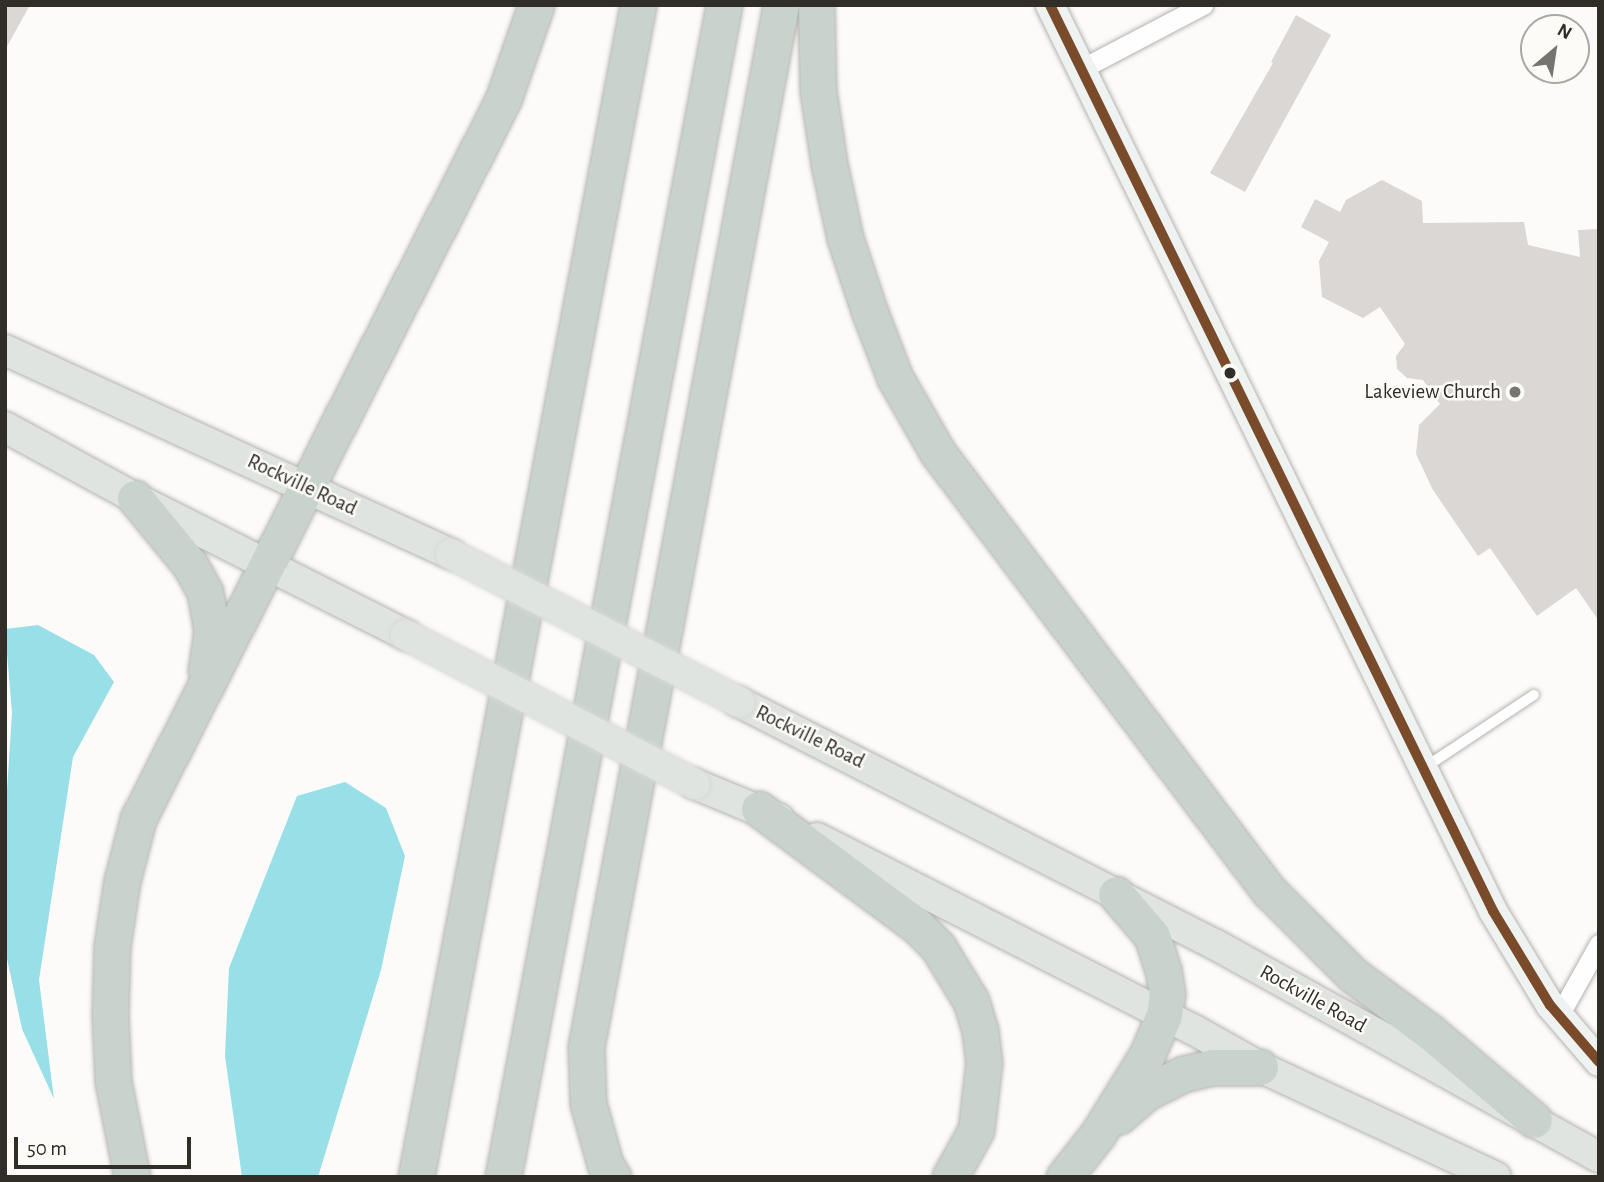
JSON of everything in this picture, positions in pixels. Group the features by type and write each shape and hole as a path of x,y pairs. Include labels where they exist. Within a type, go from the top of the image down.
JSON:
{"highway":[{"path":"132,1177 113,1082 112,946 122,881 138,819 503,100 536,5"},
{"path":"416,1177 639,5"},
{"path":"503,1177 724,5"},
{"path":"613,1177 605,1164 588,1103 586,1046 781,5"},
{"path":"816,5 818,91 829,164 845,238 895,378 938,453 1268,890 1353,975 1430,1032 1534,1120"},
{"path":"135,498 190,565 205,592 212,630 202,695"},
{"path":"759,809 917,926 944,956 971,1001 981,1031 984,1062 976,1130 950,1177"},
{"path":"1064,1177 1098,1133 1147,1055 1164,1015 1167,994 1163,970 1152,936 1116,894"},
{"path":"1098,1133 1147,1092 1183,1074 1213,1067 1260,1068"}],"main road":[{"name":"Rockville Road","path":"5,351 451,554 1116,894 1599,1157"},
{"path":"5,427 135,498 695,784 759,809 1164,1015 1260,1068 1496,1177"}],"street":[{"path":"1050,5 1510,943 1558,1017 1599,1062"},
{"path":"1081,69 1203,5"},
{"path":"1558,1017 1599,944"}],"lane":[{"path":"1423,768 1534,695"}],"water":[{"path":"38,625 94,655 114,682 73,757 39,980 54,1099 22,1029 5,949 5,822 12,713 5,629"},
{"path":"345,782 386,808 405,856 381,970 318,1177 242,1177 225,1056 229,968 297,796"}],"building":[{"path":"5,5 30,5 5,50"},
{"path":"1296,15 1331,35 1245,192 1210,173 1273,63 1271,62"},
{"name":"Lakeview Church","path":"1382,180 1422,201 1423,223 1524,222 1528,245 1580,257 1578,230 1599,229 1599,621 1576,588 1537,616 1490,548 1478,556 1433,490 1416,454 1419,425 1440,404 1423,380 1407,378 1397,369 1396,356 1405,344 1380,307 1363,318 1322,297 1319,261 1329,242 1301,227 1315,199 1340,212 1346,200"}],"transit line":[{"path":"1050,5 1493,911 1550,1005 1599,1062"}],"place":[{"name":"Lakeview Church","path":"1515,392"}]}
